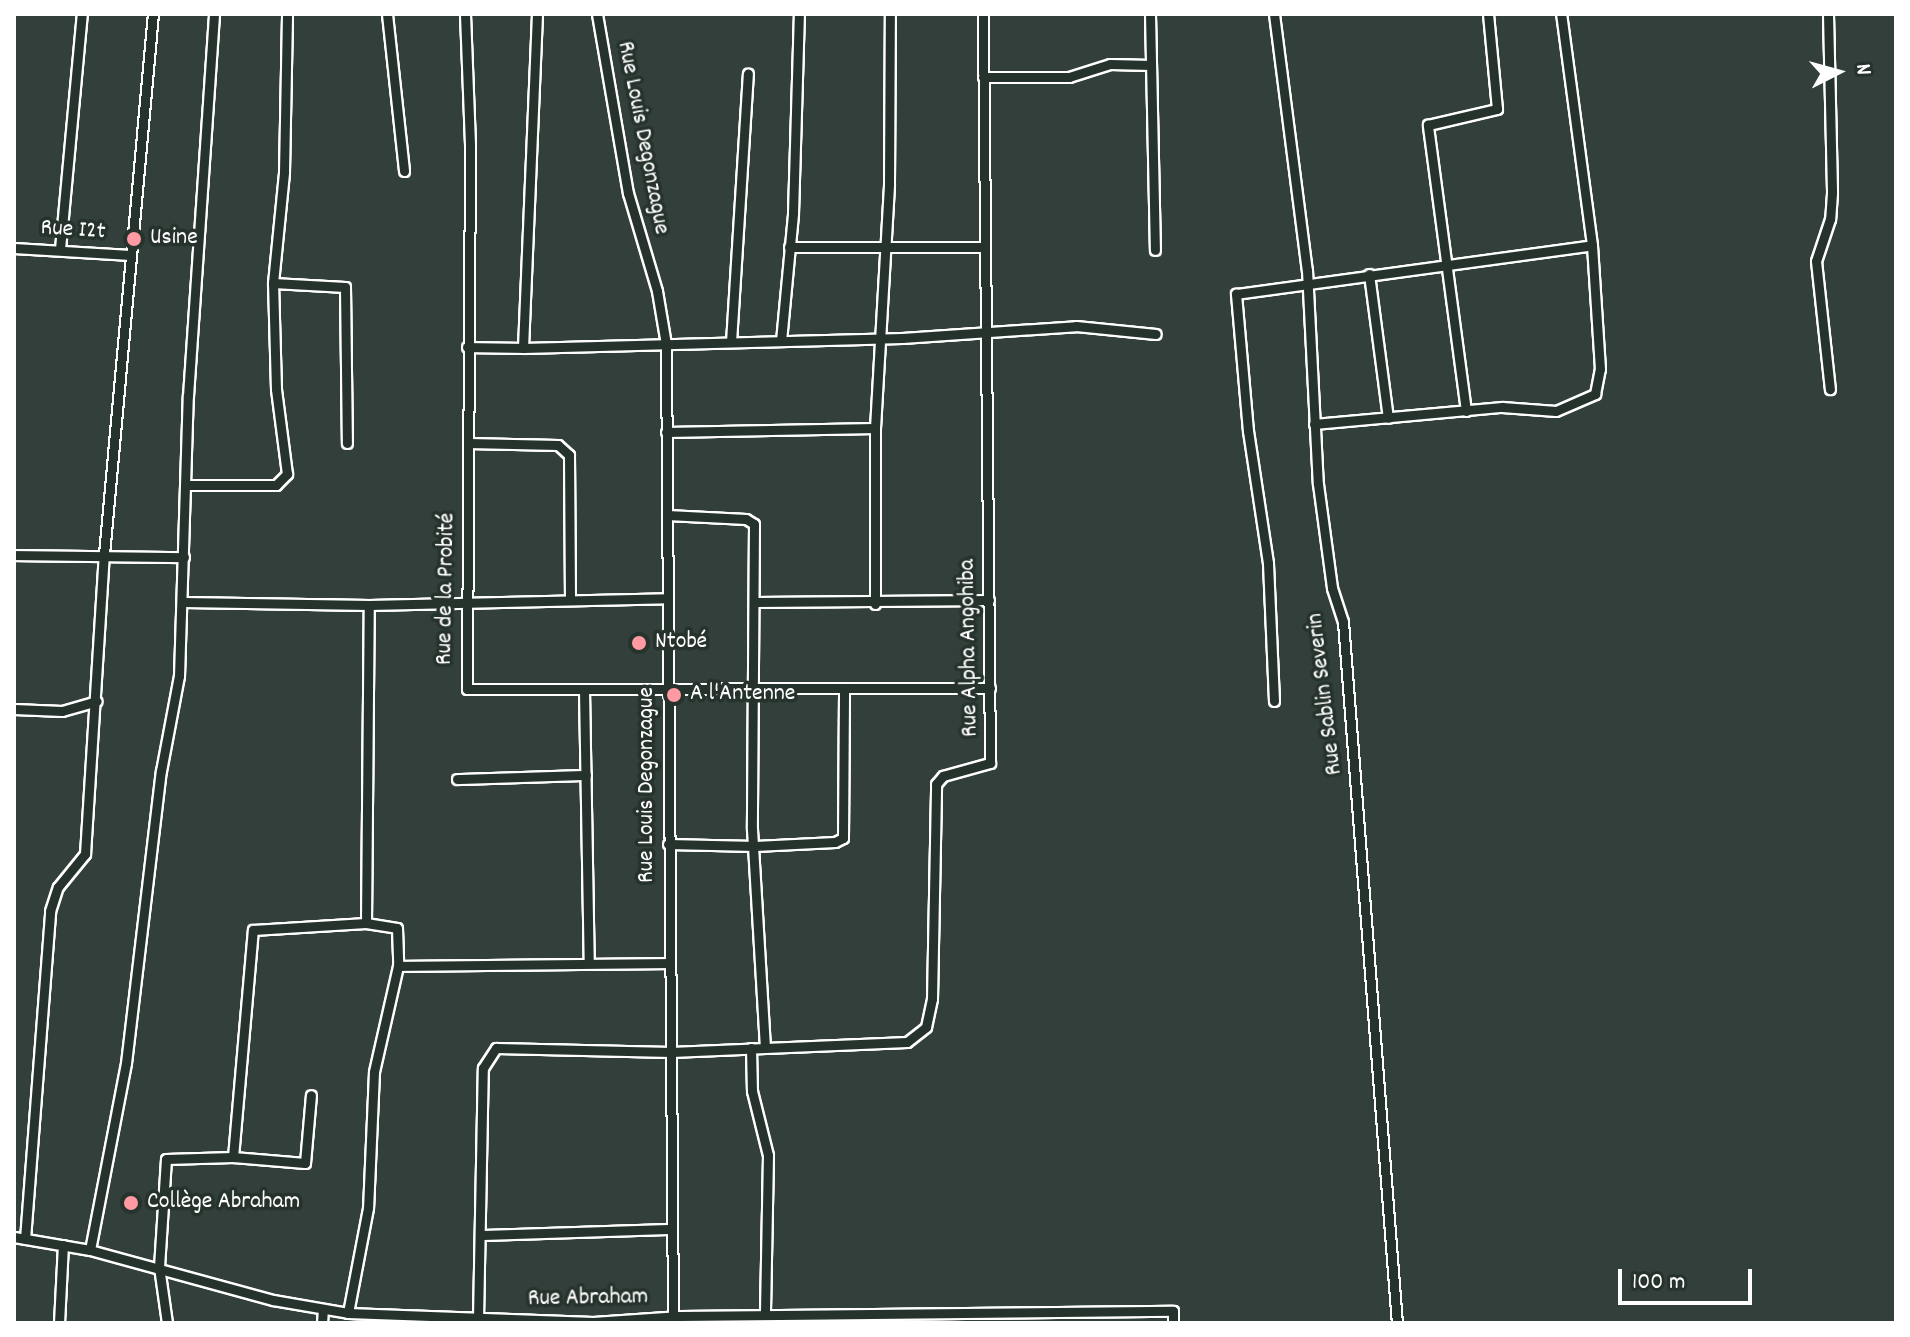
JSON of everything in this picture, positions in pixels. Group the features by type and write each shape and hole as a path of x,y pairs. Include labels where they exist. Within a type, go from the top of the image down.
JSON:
{"street":[{"path":"60,249 82,14"},
{"path":"25,1239 50,911 58,887 85,854 104,554 153,14"},
{"path":"90,1250 133,1012 184,602 186,485 214,14"},
{"path":"186,485 276,485 287,474 276,389 273,283 284,172 287,14"},
{"path":"387,14 404,171"},
{"name":"Rue de la Probité","path":"465,14 470,146 467,689 990,688"},
{"path":"523,348 537,14"},
{"name":"Rue Louis Degonzague","path":"597,14 628,193 660,305 666,344 673,1320"},
{"path":"781,341 789,247 799,14"},
{"path":"875,604 875,428 886,246 890,14"},
{"name":"Rue Alpha Angohiba","path":"478,1319 487,1055 496,1048 671,1052 907,1042 926,1027 932,999 936,784 943,776 990,763 983,334 983,14"},
{"path":"1150,14 1155,250"},
{"name":"Rue Sablin Severin","path":"1274,14 1308,282 1314,424 1332,588 1343,622 1397,1323"},
{"path":"1466,411 1428,125 1497,109 1488,14"},
{"path":"1314,424 1466,411 1556,411 1595,394 1600,369 1592,245 1561,14"},
{"path":"1828,14 1832,193 1830,219 1816,261 1830,389"},
{"path":"983,77 1069,77 1110,64 1151,65"},
{"path":"731,342 748,74"},
{"path":"1274,701 1268,563 1235,299 1238,292 1592,245"},
{"path":"789,247 983,247"},
{"name":"Rue I2t","path":"14,248 130,255"},
{"path":"1369,274 1388,418"},
{"path":"273,283 345,287 347,443"},
{"path":"467,347 882,338 1076,326 1156,334"},
{"path":"666,432 875,428"},
{"path":"468,443 558,445 569,455 570,600"},
{"path":"667,515 746,519 754,524 755,846 765,1048"},
{"path":"14,555 184,557"},
{"path":"184,602 369,605 668,598"},
{"path":"756,602 875,604 989,600"},
{"path":"366,923 369,605"},
{"path":"668,844 755,846 835,842 843,838 844,688"},
{"path":"584,690 589,963"},
{"path":"14,709 62,711 97,701"},
{"path":"457,779 586,775"},
{"path":"233,1157 253,930 366,923 397,928 398,966 374,1072 368,1208 348,1313"},
{"path":"398,966 669,963"},
{"path":"751,1048 752,1091 768,1155 765,1315"},
{"path":"167,1323 159,1267 166,1159 233,1157 305,1163 311,1095"},
{"path":"480,1235 671,1229"},
{"name":"Rue Abraham","path":"14,1237 90,1250 243,1293 380,1319 593,1323 765,1315 802,1319 912,1320 1173,1311 1173,1323"},
{"path":"59,1323 63,1245"},
{"path":"322,1323 323,1309"}],"place":[{"name":"Usine","path":"134,239"},
{"name":"Ntobé","path":"639,643"},
{"name":"A l'Antenne","path":"674,695"},
{"name":"Collège Abraham","path":"131,1203"}]}
